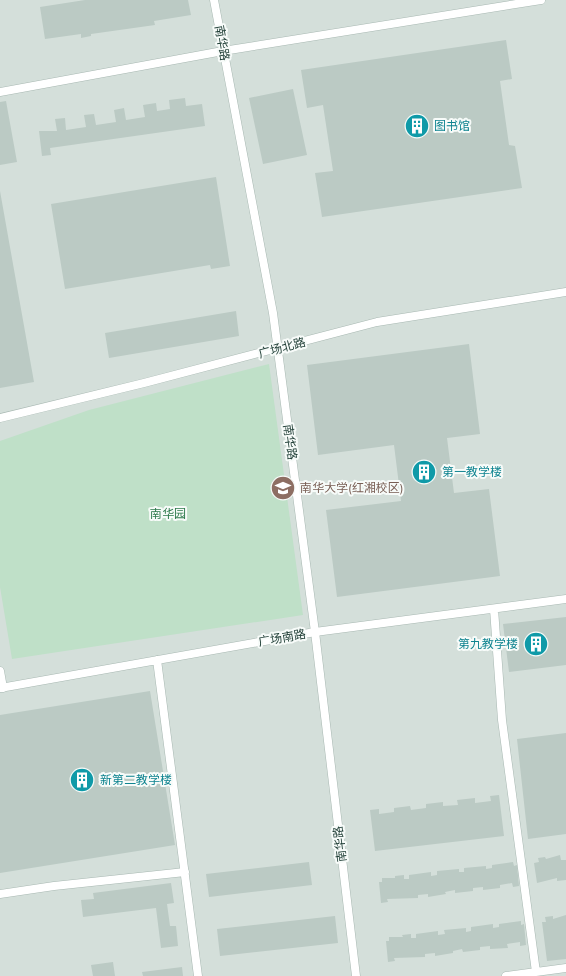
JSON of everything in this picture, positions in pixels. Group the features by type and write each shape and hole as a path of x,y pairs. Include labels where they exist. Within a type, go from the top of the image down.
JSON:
{"lane":[{"name":"南华路","path":"214,0 278,349 315,632 356,976"},
{"path":"0,92 224,51 541,0"},
{"name":"广场北路","path":"0,418 278,349 378,322 566,292"},
{"name":"广场南路","path":"2,688 315,632 566,599"},
{"path":"494,609 502,720 536,972"},
{"path":"157,660 198,976"},
{"path":"0,670 2,688"},
{"path":"0,894 54,886 185,872"},
{"path":"506,976 566,968"}],"shaded area":[{"name":"南华大学(红湘校区)","path":"0,0 566,0 566,976 0,976"}],"green space":[{"name":"南华园","path":"269,364 303,615 12,659 0,587 0,441 89,410"}],"building":[{"path":"85,0 188,0 191,15 154,21 155,25 91,34 91,36 81,38 81,34 45,39 40,7"},
{"name":"图书馆","path":"506,40 512,79 500,81 509,145 515,146 522,188 322,217 315,173 333,171 323,105 307,108 301,70"},
{"path":"293,89 307,155 263,164 249,98"},
{"path":"185,98 186,106 202,104 205,126 50,148 51,155 42,156 39,131 57,131 55,119 65,118 66,130 86,127 84,115 94,114 96,125 116,122 114,110 124,108 126,120 145,117 143,105 156,103 157,111 170,109 169,100"},
{"path":"6,101 17,162 0,165 0,102"},
{"path":"216,177 230,266 211,269 210,265 65,289 51,204"},
{"path":"0,191 34,382 0,388"},
{"path":"236,311 239,336 109,358 105,333"},
{"name":"第一教学楼","path":"469,344 480,434 447,438 454,493 489,489 500,576 337,597 326,510 401,501 394,445 318,455 307,365"},
{"name":"第九教学楼","path":"566,617 566,665 509,672 503,624"},
{"name":"新第二教学楼","path":"150,691 175,845 0,873 0,715"},
{"path":"566,733 566,834 528,839 517,739"},
{"path":"499,795 504,836 375,851 370,810 379,809 379,814 394,812 394,808 410,806 411,810 426,808 426,804 443,802 443,806 458,805 457,800 475,798 475,803 491,801 490,796"},
{"path":"560,855 561,860 566,860 566,880 557,881 557,878 537,883 534,863 539,862 538,858 545,857 546,859"},
{"path":"309,862 312,885 209,897 206,874"},
{"path":"513,862 514,866 517,865 519,886 513,887 512,883 500,885 500,888 483,890 483,887 473,888 473,891 455,893 455,890 445,892 446,894 428,897 428,894 418,895 418,898 387,899 388,902 381,903 379,882 382,882 382,878 395,878 395,876 404,875 404,879 409,879 409,875 431,872 431,876 437,875 437,871 459,869 459,872 464,872 464,868 486,866 486,869 492,868 492,865"},
{"path":"171,883 174,903 167,904 170,926 176,926 178,946 161,948 156,908 83,917 81,900 94,899 93,893"},
{"path":"566,915 566,959 547,961 542,922 546,922 545,917 553,916 553,919"},
{"path":"335,916 338,943 220,956 217,929"},
{"path":"521,921 521,925 524,924 526,945 520,946 520,942 507,944 508,948 490,949 490,946 480,947 480,950 463,952 462,949 453,951 453,953 435,956 435,953 425,954 425,957 394,958 395,961 388,962 386,941 389,941 389,937 403,937 402,935 411,934 411,938 416,938 416,934 438,931 438,935 445,934 444,930 466,928 466,932 471,931 471,927 493,924 493,928 499,927 499,924"},
{"path":"113,962 115,976 93,976 91,965"},
{"path":"182,967 183,976 143,976 142,972"}],"place":[{"name":"图书馆","path":"417,126"},
{"name":"第一教学楼","path":"424,472"},
{"name":"南华大学(红湘校区)","path":"283,488"},
{"name":"第九教学楼","path":"536,644"},
{"name":"新第二教学楼","path":"82,780"}]}
